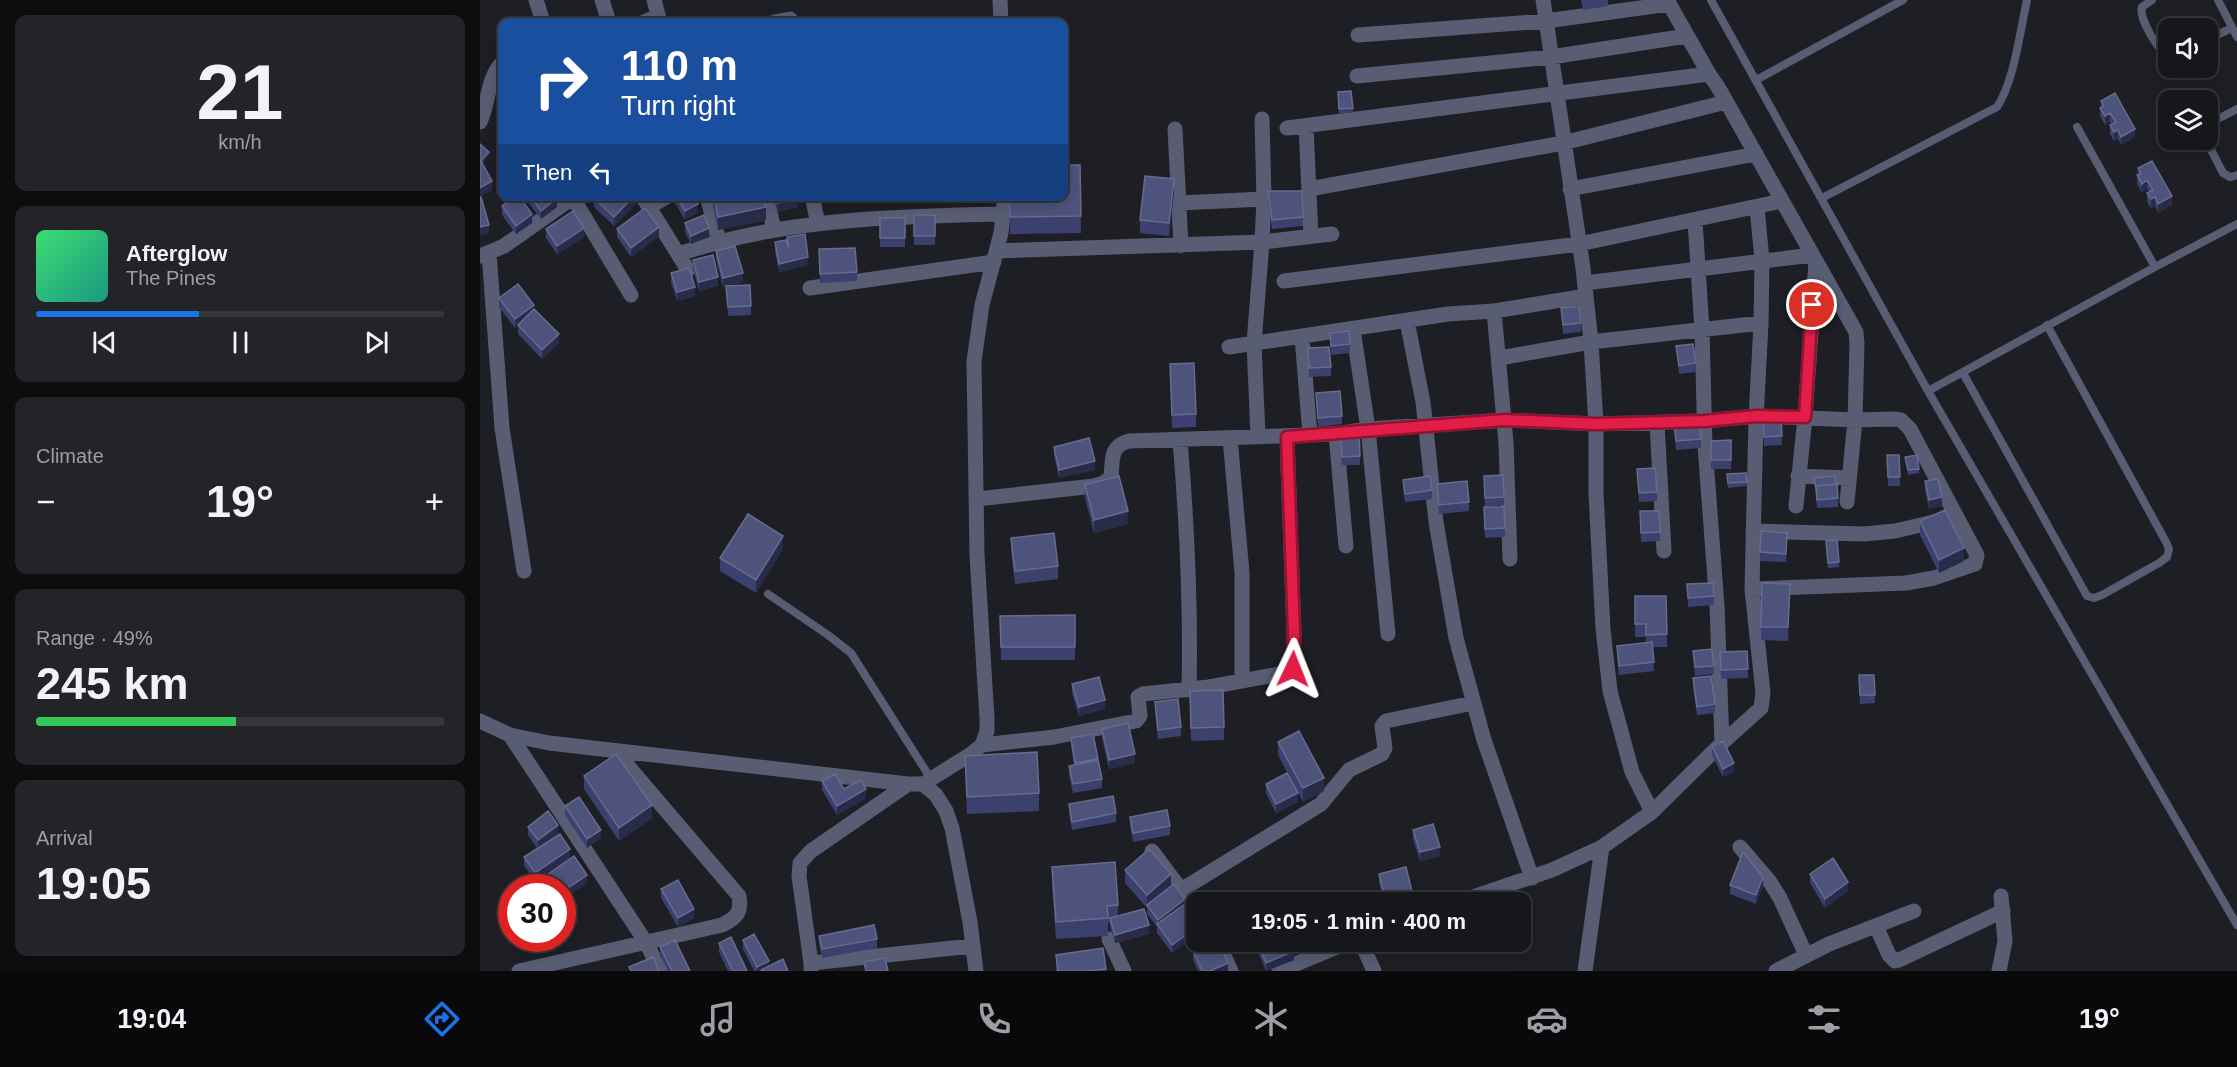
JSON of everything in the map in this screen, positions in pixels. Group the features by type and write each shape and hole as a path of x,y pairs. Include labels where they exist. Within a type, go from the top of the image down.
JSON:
{"street":[{"path":"536,0 542,18"},
{"path":"602,0 608,18"},
{"path":"1000,0 1001,18"},
{"path":"1543,0 1586,290 1596,424 1603,629 1610,691 1632,772 1652,812"},
{"path":"1358,34 1546,21 1668,2 1854,326 1857,339 1855,420 1847,502"},
{"path":"1356,76 1551,57 1687,36"},
{"path":"480,122 487,105 493,76 498,69"},
{"path":"1287,128 1708,74"},
{"path":"1309,189 1563,143 1726,102"},
{"path":"1258,437 1254,343 1264,199 1262,119"},
{"path":"1306,126 1311,236"},
{"path":"1175,129 1181,246"},
{"path":"1570,189 1756,154"},
{"path":"1179,203 1264,199"},
{"path":"524,571 502,428 484,254 504,246 568,201"},
{"path":"576,201 631,295"},
{"path":"708,201 719,242"},
{"path":"767,201 774,229"},
{"path":"813,201 818,224"},
{"path":"972,946 811,967 799,876 800,862 812,851 921,782 971,754 982,745 987,731 977,555 975,344 982,304 996,257 1005,201"},
{"path":"1284,281 1579,244 1782,201"},
{"path":"645,202 688,270"},
{"path":"1489,892 1532,878 1602,848 1652,812 1761,708 1763,701 1752,589 1762,260 1757,207"},
{"path":"678,254 774,229 920,216 1004,214"},
{"path":"1695,220 1702,330 1704,421 1717,606 1722,743"},
{"path":"810,288 996,257 1262,242 1332,234"},
{"path":"1229,347 1448,314 1494,311 1699,268 1762,260 1814,258"},
{"path":"1796,506 1805,417 1814,258"},
{"path":"1494,311 1505,420 1510,559"},
{"path":"1407,321 1426,426 1436,522 1456,638 1473,703 1532,878"},
{"path":"1499,358 1591,342 1761,323"},
{"path":"1353,329 1368,429 1388,634"},
{"path":"1302,337 1310,435"},
{"path":"977,499 1104,483 1111,477 1113,453 1116,446 1123,443 1287,437 1505,420 1596,424 1704,421 1757,416 1855,420 1893,419 1901,420 1906,424 1977,555 1975,564 1935,578 1906,583 1752,589"},
{"path":"1657,423 1664,550"},
{"path":"1336,434 1346,546"},
{"path":"982,745 1054,737 1136,721 1140,716 1138,700 1140,695 1189,690 1291,672 1293,666 1287,437"},
{"path":"1230,438 1242,573 1242,679"},
{"path":"1180,440 1188,540 1191,622 1189,690"},
{"path":"1798,476 1849,478"},
{"path":"1753,531 1880,533 1957,517"},
{"path":"1181,890 1321,804 1349,770 1382,754 1385,748 1382,726 1386,721 1473,703"},
{"path":"480,721 510,735 549,743 616,752 921,782 936,795 946,811 952,828 970,922 976,971"},
{"path":"510,735 648,944 660,971"},
{"path":"519,971 648,944 722,925 734,919 740,911 739,896 616,752"},
{"path":"1740,847 1770,882 1780,898 1806,955"},
{"path":"1585,971 1602,848"},
{"path":"1152,851 1186,897"},
{"path":"1876,926 1889,955 1895,961 2002,903 2005,941 2000,971"},
{"path":"1776,971 1806,955 1914,911"},
{"path":"1109,939 1124,971"},
{"path":"1222,952 1231,971"},
{"path":"1279,971 1325,952"},
{"path":"1365,952 1374,971"}],"lane":[{"path":"1711,0 1928,391 2237,925"},
{"path":"1756,80 1903,0"},
{"path":"1822,198 1997,107 2004,97 2008,83 2027,0"},
{"path":"2152,0 2142,7 2140,14 2158,47"},
{"path":"2218,0 2237,37"},
{"path":"2218,34 2232,28"},
{"path":"2218,119 2237,109"},
{"path":"2077,127 2155,267"},
{"path":"2211,150 2223,172 2230,177 2237,175"},
{"path":"1928,391 2237,224"},
{"path":"1963,373 2087,596 2094,598 2102,595 2159,563 2167,557 2169,549 2166,542 2047,325"},
{"path":"768,594 850,653 921,782"}],"building":[{"path":"1351,91 1353,108 1339,109 1338,92"},
{"path":"2115,93 2135,129 2121,137 2118,130 2114,132 2110,125 2116,122 2110,113 2105,116 2100,108 2104,106 2101,101"},
{"path":"480,144 489,152 480,162"},
{"path":"2152,161 2172,196 2158,204 2155,197 2151,199 2147,193 2153,190 2147,180 2142,184 2137,175 2141,174 2138,168"},
{"path":"480,162 492,181 480,188"},
{"path":"1068,165 1080,165 1081,216 1010,217 1009,201 1068,201"},
{"path":"1145,176 1174,179 1169,223 1140,220"},
{"path":"1268,191 1302,191 1303,217 1272,220"},
{"path":"480,198 489,225 480,227"},
{"path":"508,201 523,201 532,214 516,226 502,206"},
{"path":"534,201 553,201 541,211"},
{"path":"597,201 629,201 614,217"},
{"path":"679,201 696,201 698,204 685,211"},
{"path":"715,201 765,201 766,207 718,217"},
{"path":"645,208 659,227 631,248 617,229"},
{"path":"573,211 584,228 557,246 546,229"},
{"path":"704,215 709,228 691,236 685,223"},
{"path":"914,215 935,215 935,236 914,236"},
{"path":"880,218 905,218 905,238 880,238"},
{"path":"805,234 808,257 779,264 775,242 786,240 789,249 787,237"},
{"path":"735,246 743,273 723,278 716,251"},
{"path":"855,248 857,272 820,274 819,249"},
{"path":"713,255 718,277 699,282 693,260"},
{"path":"689,268 695,287 677,292 671,273"},
{"path":"518,284 534,305 515,319 499,298"},
{"path":"750,285 751,306 728,307 726,286"},
{"path":"1579,306 1581,323 1563,325 1561,308"},
{"path":"534,309 559,334 542,350 518,325"},
{"path":"1349,331 1350,344 1331,346 1330,333"},
{"path":"1693,344 1696,363 1679,366 1676,346"},
{"path":"1329,347 1331,367 1309,368 1308,348"},
{"path":"1194,363 1196,414 1172,415 1170,364"},
{"path":"1340,391 1342,416 1318,418 1316,393"},
{"path":"1781,417 1782,436 1764,437 1763,418"},
{"path":"1699,421 1701,439 1676,441 1674,424"},
{"path":"1359,431 1360,456 1342,457 1340,432"},
{"path":"1089,438 1095,461 1059,470 1054,447"},
{"path":"1731,440 1731,460 1711,460 1711,441"},
{"path":"1887,455 1899,455 1900,477 1888,477"},
{"path":"1917,455 1919,469 1908,470 1905,457"},
{"path":"1655,468 1657,492 1639,493 1637,469"},
{"path":"1746,473 1747,482 1728,483 1727,474"},
{"path":"1503,475 1504,497 1485,498 1484,476"},
{"path":"1119,476 1128,511 1094,520 1085,485"},
{"path":"1430,476 1432,490 1405,494 1403,480"},
{"path":"1835,476 1836,484 1816,486 1816,489 1814,478"},
{"path":"1938,479 1942,497 1929,500 1925,481"},
{"path":"1467,481 1469,502 1439,505 1437,484"},
{"path":"1837,484 1838,498 1817,500 1816,486"},
{"path":"1484,507 1504,507 1505,528 1485,529"},
{"path":"1945,510 1964,548 1939,560 1920,521"},
{"path":"1640,511 1659,511 1660,532 1641,533"},
{"path":"748,514 783,536 756,580 720,558"},
{"path":"1761,531 1787,533 1786,554 1760,552"},
{"path":"1054,533 1058,566 1015,571 1011,538"},
{"path":"1837,540 1839,562 1828,563 1826,541"},
{"path":"1713,583 1714,596 1688,598 1687,584"},
{"path":"1762,583 1790,584 1788,627 1761,627"},
{"path":"1635,596 1666,596 1667,634 1646,635 1646,624 1635,624"},
{"path":"1075,615 1075,647 1001,647 1000,616"},
{"path":"1652,642 1654,662 1619,666 1617,646"},
{"path":"1712,649 1714,666 1695,667 1693,651"},
{"path":"1747,651 1748,669 1721,670 1720,652"},
{"path":"1859,675 1874,675 1875,695 1860,695"},
{"path":"1711,676 1715,704 1697,707 1693,678"},
{"path":"1099,677 1105,700 1079,707 1072,684"},
{"path":"1223,690 1224,727 1191,728 1190,691"},
{"path":"1178,699 1181,727 1158,730 1155,702"},
{"path":"1128,723 1135,754 1109,760 1102,729"},
{"path":"1299,731 1324,778 1303,788 1278,742"},
{"path":"1093,734 1098,759 1075,763 1071,738"},
{"path":"1723,741 1734,763 1723,769 1712,746"},
{"path":"1037,752 1039,793 967,797 965,756"},
{"path":"616,754 652,805 619,828 584,776"},
{"path":"1098,760 1102,779 1073,784 1069,766"},
{"path":"1287,773 1298,793 1276,804 1266,784"},
{"path":"835,774 844,789 861,780 866,789 837,806 822,781"},
{"path":"1113,796 1116,813 1072,822 1069,804"},
{"path":"579,797 601,830 587,839 565,806"},
{"path":"1167,810 1170,826 1133,833 1130,817"},
{"path":"548,811 558,825 538,840 528,827"},
{"path":"1433,824 1440,847 1420,852 1413,830"},
{"path":"560,834 570,849 535,873 524,857"},
{"path":"1149,849 1171,874 1147,895 1125,870"},
{"path":"1743,852 1763,877 1756,895 1730,885"},
{"path":"574,856 587,875 576,882 576,874 548,874"},
{"path":"1833,858 1848,882 1825,899 1810,874"},
{"path":"1115,862 1118,905 1107,906 1108,918 1056,922 1052,867"},
{"path":"1406,867 1412,892 1384,892 1379,874"},
{"path":"678,880 694,909 678,918 661,889"},
{"path":"1174,884 1185,899 1158,920 1147,905"},
{"path":"1186,903 1186,935 1172,945 1157,924"},
{"path":"1144,909 1149,925 1115,935 1110,918"},
{"path":"874,925 877,939 822,949 819,936"},
{"path":"754,934 769,961 757,967 743,940"},
{"path":"731,937 747,971 733,971 719,943"},
{"path":"675,940 690,971 672,971 660,947"},
{"path":"1103,948 1106,969 1058,971 1056,955"},
{"path":"1193,952 1223,952 1228,963 1210,971 1202,971"},
{"path":"1261,952 1292,952 1266,963"},
{"path":"653,957 659,971 631,971 629,967"},
{"path":"885,958 888,971 866,971 864,962"},
{"path":"783,959 788,971 761,970"}],"route":[{"path":"1293,669 1294,633 1288,520 1287,437 1505,420 1596,424 1704,421 1757,416 1805,417 1812,305"}]}
